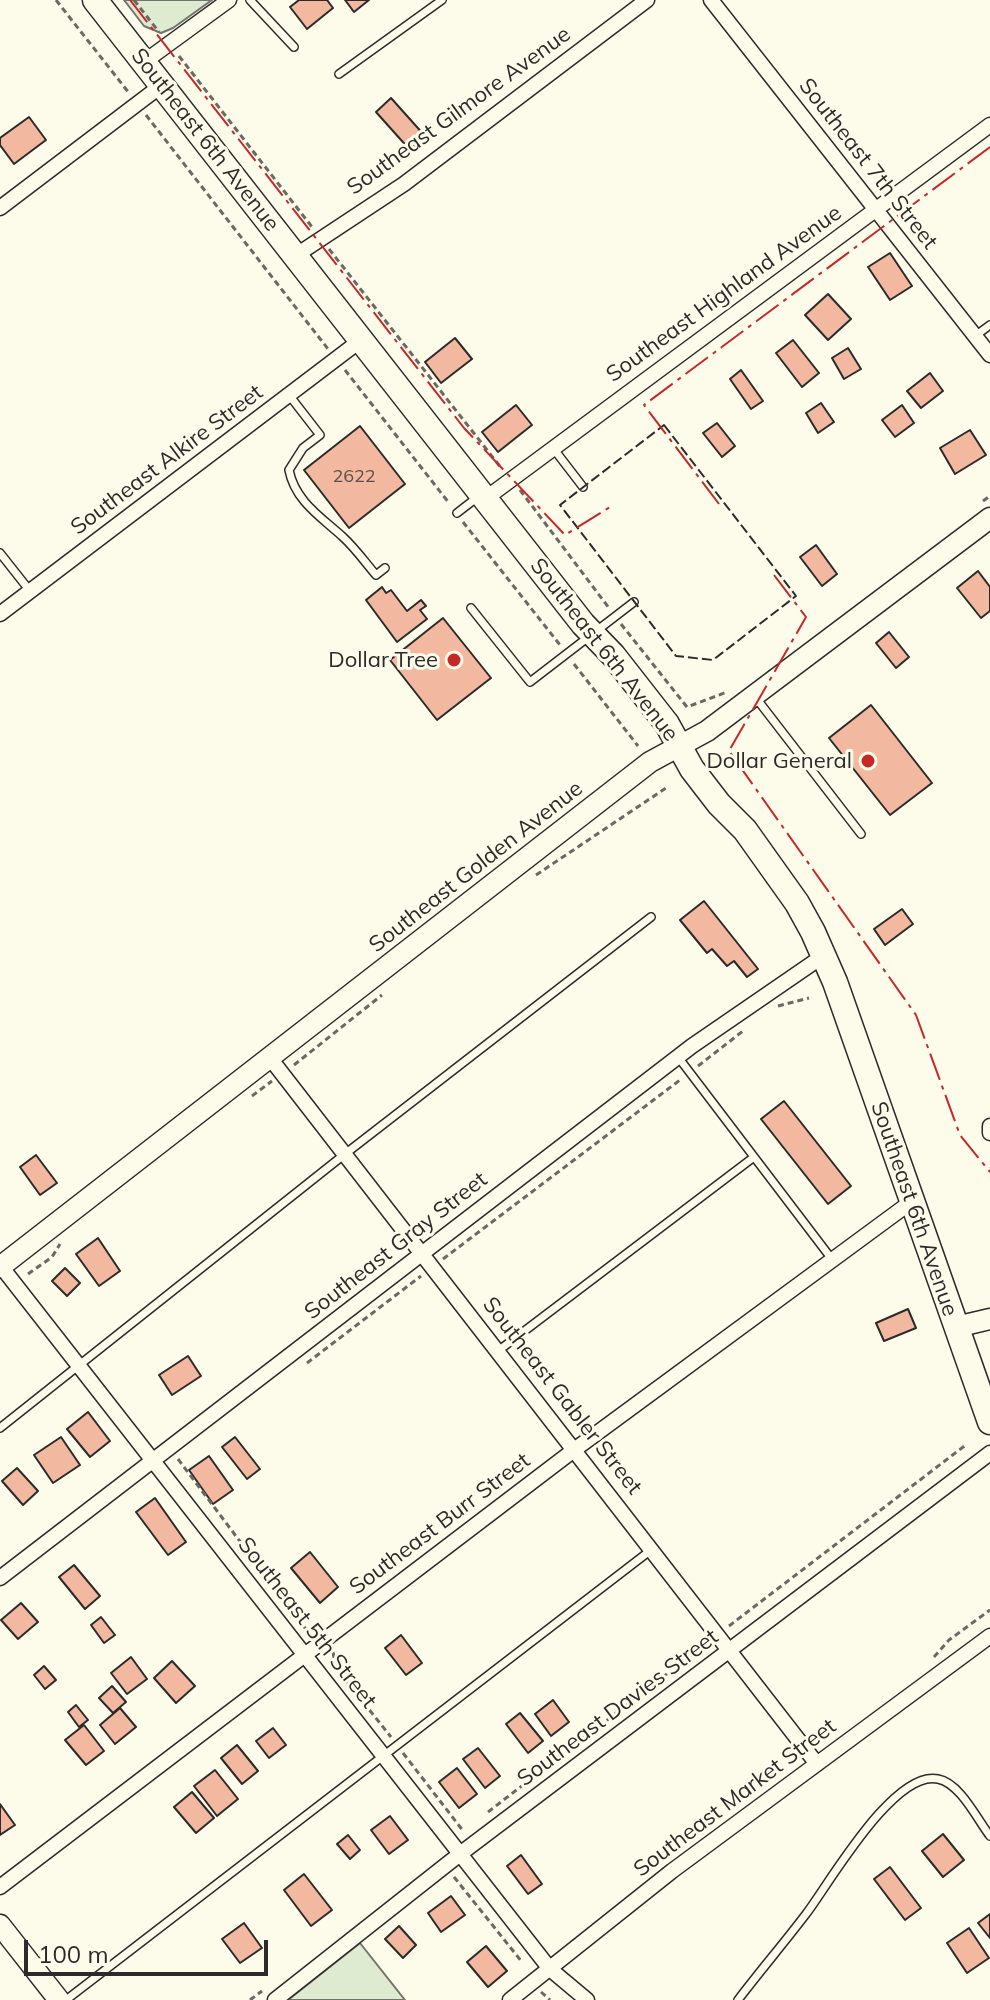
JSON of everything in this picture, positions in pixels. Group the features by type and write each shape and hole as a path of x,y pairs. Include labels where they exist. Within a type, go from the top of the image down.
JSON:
{"main road":[{"name":"Southeast 6th Avenue","path":"95,0 483,497 667,724 701,781 745,830 797,903 823,956 990,1422"}],"street":[{"path":"144,62 229,0"},
{"name":"Southeast Gilmore Avenue","path":"295,256 319,237 404,184 647,0"},
{"name":"Southeast 7th Street","path":"711,0 990,355"},
{"path":"0,208 162,85"},
{"name":"Southeast Highland Avenue","path":"483,497 990,125"},
{"name":"Southeast Alkire Street","path":"0,614 361,340"},
{"name":"Southeast Golden Avenue","path":"0,1266 276,1066 650,762 707,731 755,697 990,518"},
{"name":"Southeast Gray Street","path":"0,1578 678,1057 823,956"},
{"name":"Southeast Gabler Street","path":"276,1066 424,1252 817,1764"},
{"path":"990,1126 990,1133"},
{"name":"Southeast Burr Street","path":"0,1887 574,1450 911,1202"},
{"name":"Southeast 5th Street","path":"0,1266 550,1969 587,2000"},
{"path":"956,1327 990,1319"},
{"name":"Southeast Davies Street","path":"275,2000 443,1867 990,1453"},
{"name":"Southeast Market Street","path":"510,2000 672,1871 990,1636"},
{"path":"0,1925 59,2000"}],"lane":[{"path":"250,0 294,47"},
{"path":"339,74 442,0"},
{"path":"975,336 990,325"},
{"path":"289,395 320,435 303,448 289,470 292,485 322,522 343,536 376,575 385,568"},
{"path":"553,448 583,487"},
{"path":"457,513 483,497"},
{"path":"0,553 30,591"},
{"path":"471,608 530,682 634,602"},
{"path":"755,697 861,834"},
{"path":"0,1428 345,1154 651,917"},
{"path":"678,1057 831,1258"},
{"path":"498,1351 754,1157"},
{"path":"66,2000 652,1549"},
{"path":"738,2000 808,1912 864,1832 895,1798 917,1782 934,1777 949,1782 990,1836"}],"path":[{"path":"56,0 638,746"},
{"path":"134,0 510,479 529,498 540,519 687,707"},
{"path":"524,883 669,786"},
{"path":"244,1102 276,1066 391,988"},
{"path":"773,1008 809,998"},
{"path":"434,1266 749,1026"},
{"path":"15,1283 52,1257 66,1235"},
{"path":"719,1634 967,1444"},
{"path":"176,1456 311,1637"},
{"path":"443,1867 460,1883 522,1962"}],"green space":[{"path":"124,0 212,0 161,33 144,26"},
{"path":"360,1943 405,2000 288,2000"}],"building":[{"path":"299,0 327,0 333,8 307,29 290,7"},
{"path":"345,0 369,0 354,12"},
{"path":"391,98 425,136 410,150 376,112"},
{"path":"29,117 46,140 14,164 0,145 0,138"},
{"path":"890,253 912,286 890,300 868,267"},
{"path":"828,294 851,319 828,340 805,315"},
{"path":"455,338 472,359 441,383 425,362"},
{"path":"793,340 819,373 802,387 776,353"},
{"path":"848,348 861,369 844,379 832,358"},
{"path":"741,370 763,401 751,409 730,379"},
{"path":"930,373 943,391 921,408 907,391"},
{"path":"821,403 834,422 818,433 806,413"},
{"path":"516,405 532,425 498,452 482,432"},
{"path":"902,405 914,423 895,437 882,420"},
{"path":"717,423 735,446 722,457 703,433"},
{"path":"360,426 405,484 349,528 304,470"},
{"path":"970,430 986,455 955,474 940,448"},
{"path":"816,545 837,574 822,586 800,557"},
{"path":"978,571 990,587 990,611 981,618 957,588"},
{"path":"382,587 386,593 391,590 407,611 421,600 426,606 420,610 427,619 397,642 366,600"},
{"path":"443,618 491,678 437,720 390,660"},
{"path":"889,632 909,657 896,668 876,643"},
{"path":"871,705 932,783 890,815 829,738"},
{"path":"704,901 758,969 747,977 734,961 727,966 712,949 707,953 680,920"},
{"path":"902,909 913,924 885,945 874,929"},
{"path":"784,1101 851,1186 828,1204 761,1119"},
{"path":"36,1155 57,1183 40,1195 20,1167"},
{"path":"98,1238 120,1271 99,1286 76,1254"},
{"path":"65,1268 80,1283 67,1296 52,1281"},
{"path":"908,1309 916,1328 884,1341 876,1323"},
{"path":"188,1356 201,1376 172,1395 159,1375"},
{"path":"88,1412 110,1441 90,1457 67,1429"},
{"path":"61,1437 80,1465 53,1483 34,1455"},
{"path":"235,1437 260,1469 247,1479 222,1447"},
{"path":"209,1456 233,1490 213,1504 189,1470"},
{"path":"17,1468 38,1491 23,1505 2,1481"},
{"path":"155,1498 186,1542 168,1555 136,1512"},
{"path":"310,1552 338,1587 320,1603 291,1568"},
{"path":"74,1565 100,1596 85,1609 59,1577"},
{"path":"21,1603 38,1622 18,1639 1,1620"},
{"path":"101,1617 115,1635 104,1643 91,1625"},
{"path":"401,1635 422,1663 406,1675 385,1648"},
{"path":"131,1657 147,1679 127,1694 111,1673"},
{"path":"172,1661 195,1686 176,1703 154,1678"},
{"path":"44,1666 56,1680 45,1689 34,1675"},
{"path":"112,1686 126,1702 113,1713 99,1698"},
{"path":"553,1700 569,1722 551,1736 535,1714"},
{"path":"76,1705 88,1720 79,1727 68,1712"},
{"path":"120,1708 136,1727 115,1744 100,1725"},
{"path":"520,1713 543,1741 528,1753 506,1724"},
{"path":"84,1725 104,1751 86,1765 65,1740"},
{"path":"273,1728 286,1745 269,1758 256,1741"},
{"path":"237,1745 258,1771 242,1784 221,1758"},
{"path":"478,1748 500,1776 485,1788 463,1759"},
{"path":"457,1768 477,1794 459,1808 439,1782"},
{"path":"215,1770 238,1799 217,1816 194,1786"},
{"path":"192,1792 214,1818 196,1833 174,1807"},
{"path":"0,1804 15,1825 0,1835"},
{"path":"390,1816 408,1840 389,1854 371,1830"},
{"path":"943,1834 964,1860 943,1877 922,1851"},
{"path":"348,1835 360,1850 350,1859 337,1844"},
{"path":"521,1855 542,1884 528,1894 507,1866"},
{"path":"890,1867 921,1908 905,1920 874,1879"},
{"path":"304,1874 332,1910 311,1926 284,1890"},
{"path":"451,1896 465,1915 441,1932 428,1913"},
{"path":"990,1914 990,1938 978,1923"},
{"path":"244,1923 262,1948 240,1963 222,1939"},
{"path":"399,1926 416,1945 403,1958 385,1939"},
{"path":"969,1928 989,1958 967,1973 947,1943"},
{"path":"486,1946 507,1971 488,1987 467,1962"}],"fence":[{"path":"664,425 796,596 713,660 676,656 560,505 664,425"}],"power":[{"path":"130,0 464,428 565,535 610,507"},
{"path":"719,504 644,405 990,147"},
{"path":"774,575 806,617 729,751 916,1015 960,1135 990,1172"}],"place":[{"name":"Dollar Tree","path":"454,660"},
{"name":"Dollar General","path":"868,761"}]}
